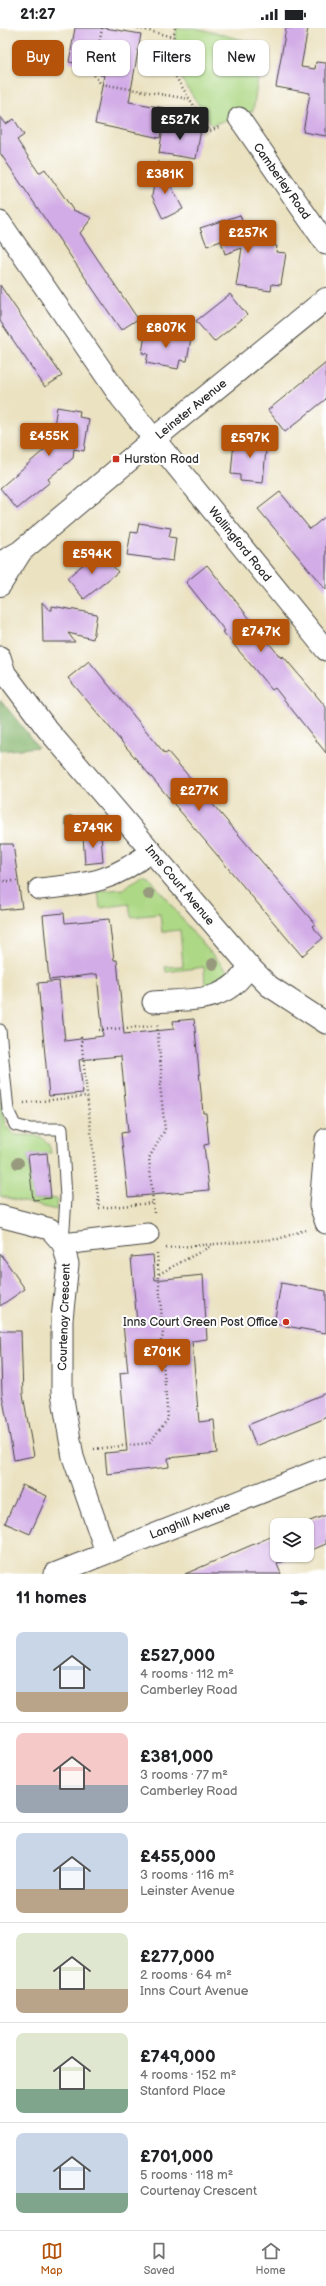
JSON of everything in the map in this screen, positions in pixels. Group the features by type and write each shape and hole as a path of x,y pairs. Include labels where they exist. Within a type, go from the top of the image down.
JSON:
{"street":[{"name":"Camberley Road","path":"239,118 326,244"},
{"path":"0,222 121,398 154,439"},
{"name":"Leinster Avenue","path":"0,563 20,552 154,439 326,299"},
{"name":"Wallingford Road","path":"154,439 326,650"},
{"name":"Leinster Avenue","path":"0,585 20,552"},
{"name":"Inns Court Avenue","path":"2,667 47,729 249,966 270,986 326,1023"},
{"path":"39,889 89,884 117,875 151,851"},
{"path":"154,1002 219,995 242,979 249,966"},
{"path":"326,1138 320,1205 326,1223"},
{"path":"0,1216 50,1229 63,1244 153,1241"},
{"name":"Courtenay Crescent","path":"63,1244 68,1264 62,1319 62,1393 72,1451 106,1552"},
{"name":"Langhill Avenue","path":"54,1574 106,1552 326,1467"}],"lane":[{"path":"0,1030 8,1105 15,1126 30,1129 62,1129 66,1198 63,1244"}],"path":[{"path":"102,28 94,75 101,84 189,99"},
{"path":"138,28 173,37"},
{"path":"175,28 168,65 210,131 239,118"},
{"path":"81,1037 86,1096 99,1208 153,1203 149,1158 165,1130 154,1002"},
{"path":"99,1030 157,1025"},
{"path":"8,1105 86,1096"},
{"path":"72,1451 149,1443 168,1419 161,1340 163,1336 159,1274 153,1241 214,1245 278,1240 326,1223"},
{"path":"159,1274 214,1245"}],"green space":[{"path":"177,28 196,28 243,40 213,40 213,76 258,76 253,111 212,125 180,76 205,76 205,40 175,40"},
{"path":"0,699 38,747 0,751"},
{"path":"142,874 149,877 194,934 230,974 221,982 205,988 204,967 166,972 165,967 183,966 180,930 162,932 160,914 131,917 129,904 100,908 98,891 123,889"},
{"path":"0,1094 5,1125 15,1135 38,1136 43,1138 49,1146 51,1153 28,1155 33,1200 57,1198 56,1210 0,1196"}],"building":[{"path":"75,28 105,28 141,34 140,40 138,40 138,51 129,102 165,108 160,138 95,124 104,76 130,76 130,40 73,40"},
{"path":"286,28 308,28 301,67 315,69 316,62 326,63 326,136 303,132 310,93 276,87"},
{"path":"72,45 72,63 69,62"},
{"path":"0,116 6,124 14,119 24,135 17,140 39,173 45,169 73,210 92,218 80,233 138,319 121,330 0,153"},
{"path":"164,122 201,129 196,159 159,153"},
{"path":"158,161 183,209 163,219 152,196"},
{"path":"240,215 249,241 277,246 276,252 286,253 281,285 272,284 271,291 236,286 242,248 225,254 221,241 207,246 200,228"},
{"path":"0,285 62,376 45,387 0,321"},
{"path":"230,294 247,315 214,342 196,321"},
{"path":"146,329 191,338 187,361 180,360 178,369 146,363 148,354 142,353"},
{"path":"326,363 326,399 285,432 268,410"},
{"path":"57,407 80,411 79,417 89,419 84,451 74,449 73,458 48,479 50,482 17,509 0,488 51,444"},
{"path":"244,436 267,438 263,483 240,481 240,475 231,474 234,441 243,442"},
{"path":"280,492 310,529 326,516 326,590 258,509"},
{"path":"139,523 171,528 169,537 176,538 173,561 127,555 131,532 137,533"},
{"path":"100,550 118,572 84,599 67,578"},
{"path":"207,565 281,658 283,656 326,707 326,753 275,688 272,690 223,632 225,631 186,582"},
{"path":"42,602 49,610 52,610 52,606 97,614 93,639 68,633 75,642 43,642"},
{"path":"89,661 165,754 168,752 315,924 312,926 323,938 302,956 68,678"},
{"path":"101,835 103,862 85,864 83,836"},
{"path":"0,844 13,844 22,908 0,910"},
{"path":"64,913 65,923 109,919 114,960 117,960 124,1034 174,1029 173,1021 194,1019 203,1113 206,1113 209,1144 204,1145 209,1190 128,1197 121,1133 128,1132 121,1056 79,1060 83,1093 49,1096 38,983 59,981 65,1041 103,1036 97,974 49,980 43,915"},
{"path":"47,1153 51,1198 33,1200 28,1155"},
{"path":"0,1253 25,1289 0,1306"},
{"path":"153,1255 155,1280 203,1275 207,1339 192,1341 199,1422 214,1420 217,1453 168,1458 169,1467 107,1474 105,1453 127,1451 120,1373 128,1372 123,1324 137,1323 131,1257"},
{"path":"281,1283 326,1291 326,1333 274,1324"},
{"path":"0,1331 21,1331 23,1395 34,1456 14,1460 2,1394"},
{"path":"326,1393 326,1418 256,1446 248,1425"},
{"path":"22,1485 47,1496 30,1534 5,1523"},
{"path":"326,1515 326,1544 314,1549 314,1520"},
{"path":"270,1537 270,1562 282,1562 277,1564 281,1574 185,1574"}],"place":[{"name":"Hurston Road","path":"116,459"},
{"name":"Inns Court Green Post Office","path":"286,1322"}]}
